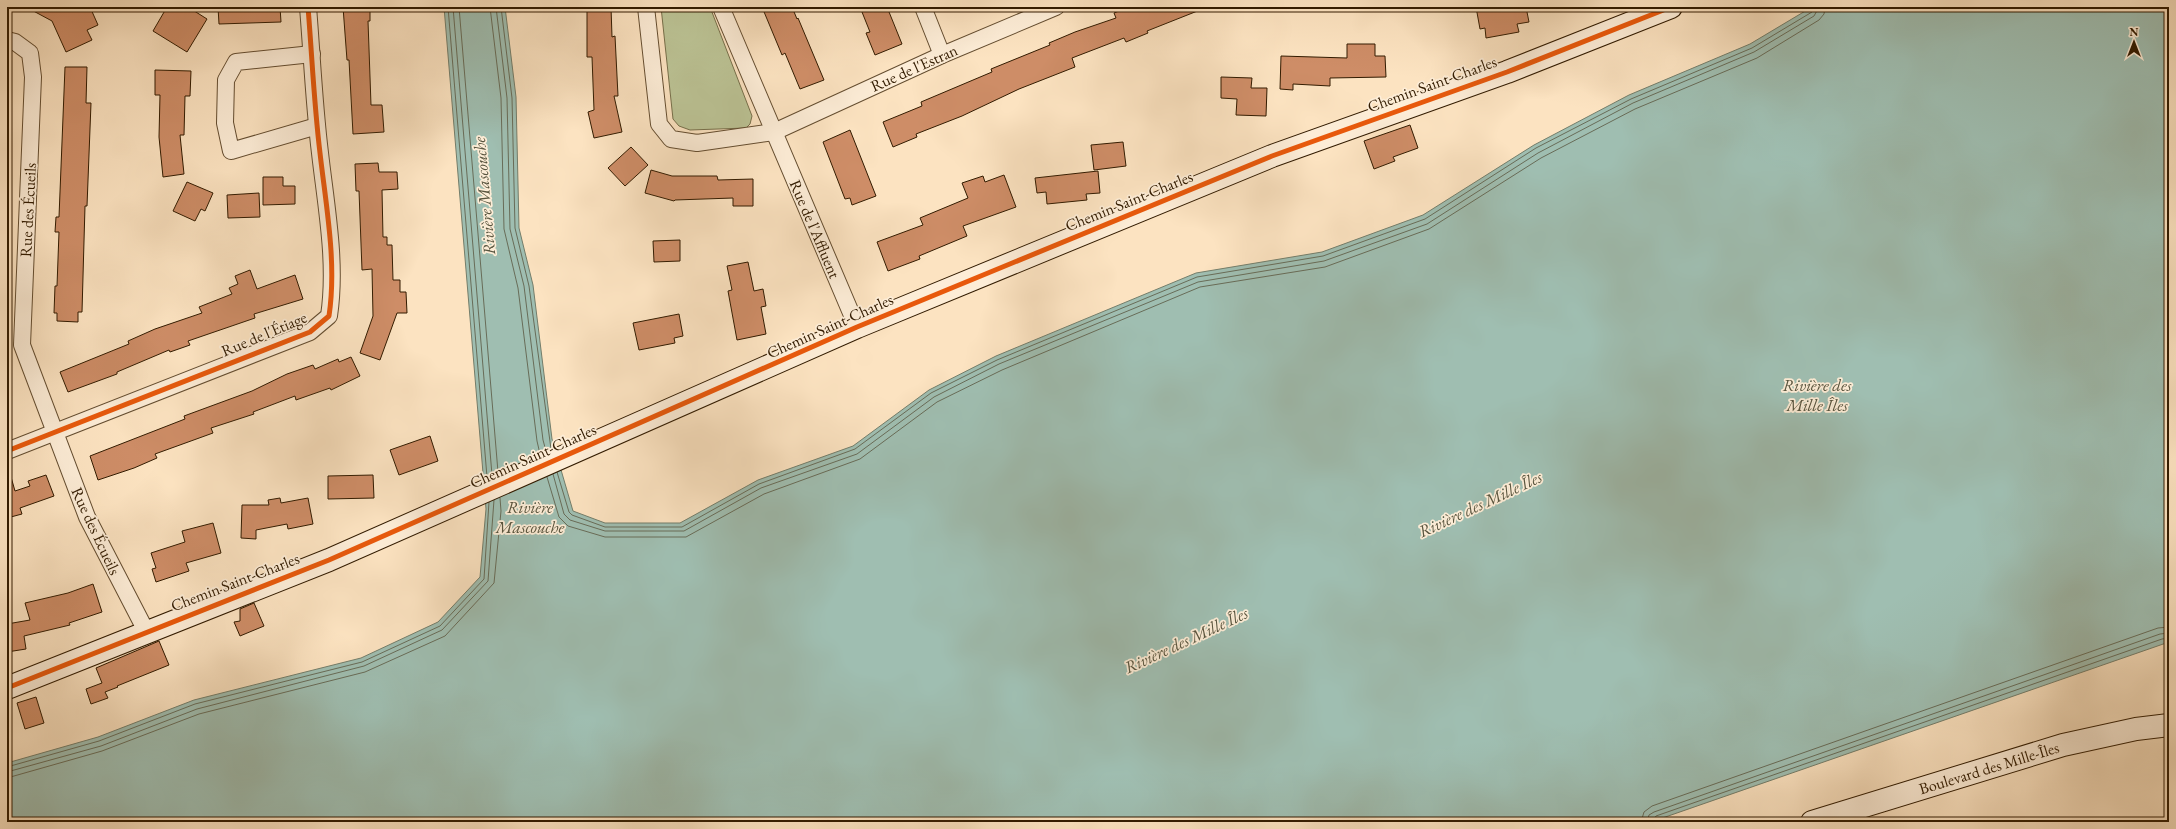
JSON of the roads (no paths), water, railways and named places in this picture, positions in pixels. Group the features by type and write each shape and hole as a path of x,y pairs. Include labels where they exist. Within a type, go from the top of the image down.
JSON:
{"main road":[{"name":"Chemin Saint-Charles","path":"7,688 329,560 857,327 1272,156 1507,72 1671,7"},
{"name":"Boulevard des Mille-Îles","path":"1812,822 2063,745 2136,729 2169,726"}],"street":[{"name":"Rue de l'Étiage","path":"7,451 310,332 329,316 332,297 330,244 317,126 308,7"},
{"path":"646,7 659,124 672,139 697,143 774,132"},
{"name":"Rue de l'Affluent","path":"721,7 857,327"},
{"path":"924,7 942,55"},
{"name":"Rue de l'Estran","path":"774,132 942,55 1056,7"},
{"name":"Rue des Écueils","path":"7,40 15,42 30,53 33,77 22,345 86,517 146,632"},
{"path":"312,54 236,62 226,80 225,123 231,151 317,126"}],"water":[{"name":"Rivière des Mille Îles","path":"444,7 505,7 516,97 519,228 533,285 552,439 573,511 605,523 680,523 758,480 853,446 929,390 996,356 1196,273 1322,252 1423,215 1534,145 1629,95 1750,44 1812,7 2169,7 2169,642 1651,822 7,822 7,763 98,737 194,700 361,658 438,622 480,577 486,509"}],"water label":[{"name":"Rivière Mascouche","path":"484,196"},
{"name":"Rivière Mascouche","path":"530,517"}]}
